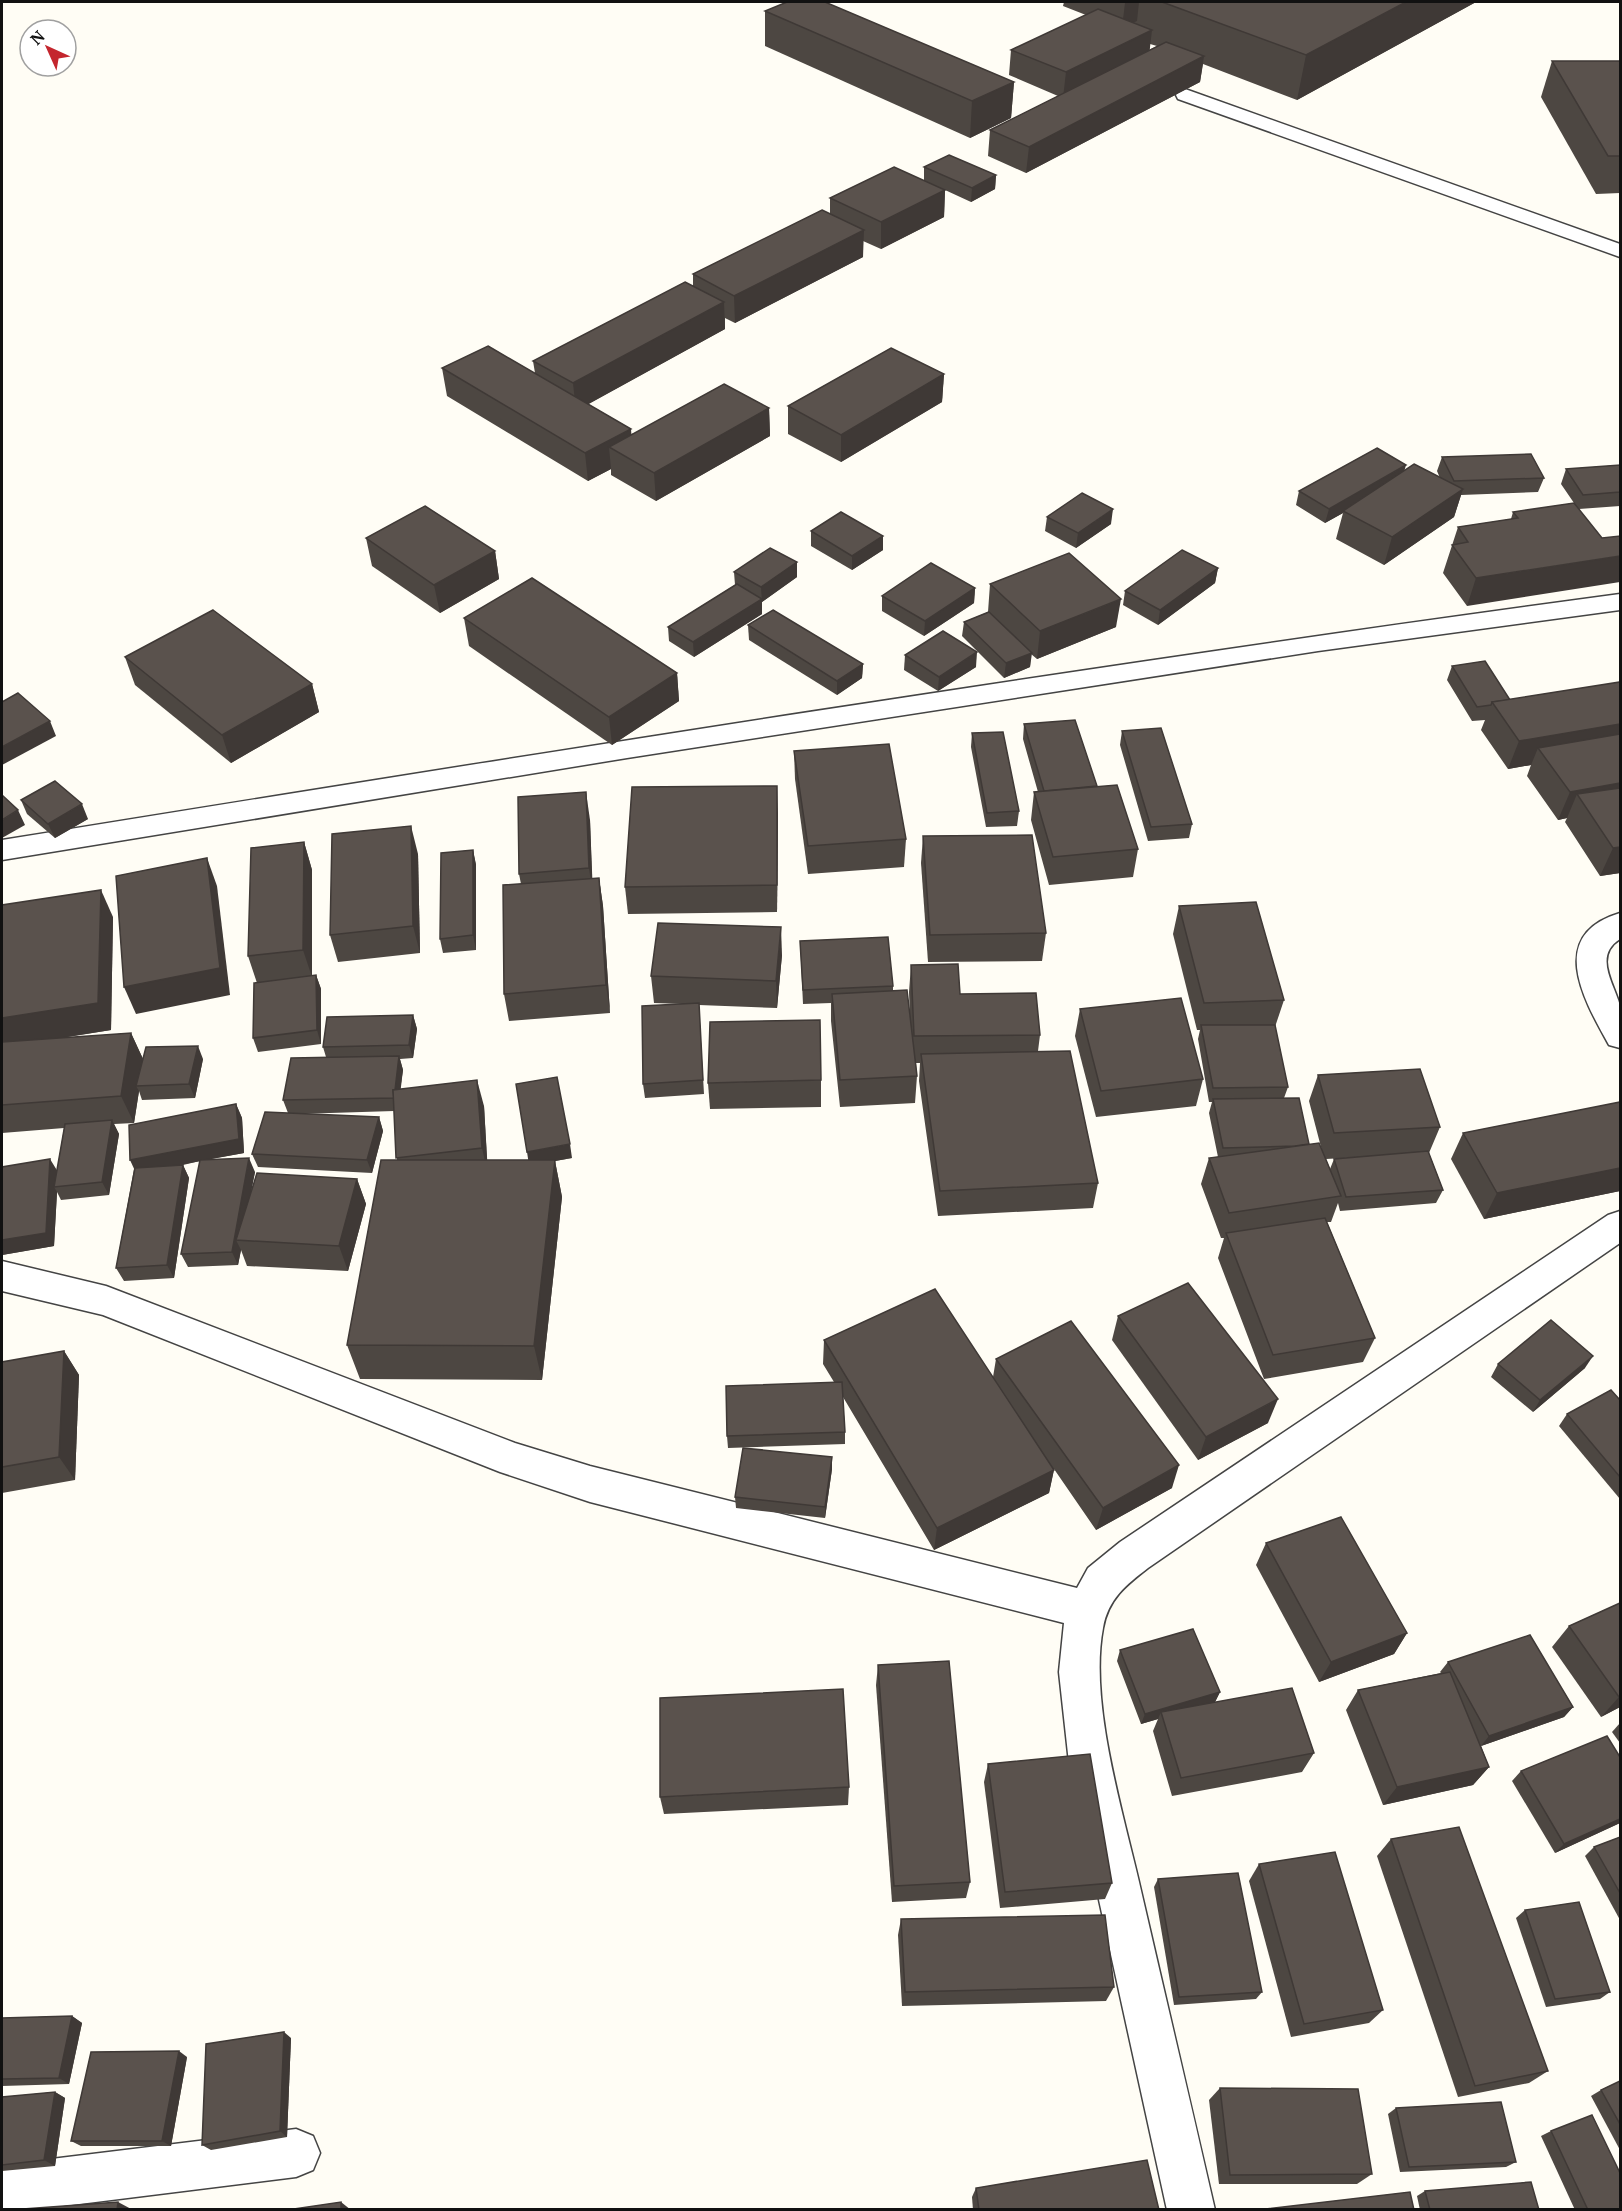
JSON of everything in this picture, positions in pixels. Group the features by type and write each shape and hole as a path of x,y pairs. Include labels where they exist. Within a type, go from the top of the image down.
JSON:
{"street":[{"path":"1185,95 1620,251"},
{"path":"2,850 627,749 1318,643 1620,602"},
{"path":"1620,924 1596,942 1589,960 1592,980 1620,1036"},
{"path":"1191,2210 1090,1763 1082,1689 1081,1640 1086,1609 1101,1583 1134,1555 1620,1225"},
{"path":"2,1276 106,1301 502,1456 590,1484 1086,1609"},
{"path":"2,2189 296,2152"}],"building":[{"path":"787,2 825,2 1014,82 972,101 765,11"},
{"path":"1162,2 1406,2 1306,55"},
{"path":"1098,9 1152,30 1066,72 1011,50"},
{"path":"1166,42 1204,56 1029,147 990,130"},
{"path":"1552,61 1620,61 1620,156 1608,156"},
{"path":"949,155 996,175 972,188 924,167"},
{"path":"894,167 945,190 881,222 830,198"},
{"path":"822,210 864,230 734,296 693,274"},
{"path":"685,282 724,302 573,383 533,361"},
{"path":"488,346 631,429 585,453 442,368"},
{"path":"891,348 944,374 841,435 788,406"},
{"path":"724,384 769,408 654,473 609,447"},
{"path":"1377,448 1406,465 1329,509 1299,491"},
{"path":"1531,454 1544,478 1454,481 1442,457"},
{"path":"1414,464 1463,489 1392,537 1343,511"},
{"path":"1620,465 1620,492 1583,495 1566,469"},
{"path":"1082,493 1113,509 1078,533 1047,517"},
{"path":"1574,503 1602,538 1620,536 1620,556 1476,578 1452,545 1468,542 1458,527 1518,518 1513,512"},
{"path":"425,506 495,551 434,585 366,538"},
{"path":"841,512 883,536 852,556 811,531"},
{"path":"770,548 797,562 761,587 734,572"},
{"path":"1182,550 1218,568 1160,610 1125,591"},
{"path":"1069,553 1121,599 1040,631 990,584"},
{"path":"931,563 975,588 925,621 882,596"},
{"path":"532,578 677,673 609,717 464,618"},
{"path":"737,584 762,599 693,642 668,627"},
{"path":"213,610 312,684 222,735 125,657"},
{"path":"773,610 863,664 837,681 748,625"},
{"path":"989,612 1032,653 1006,663 964,622"},
{"path":"943,631 977,652 939,677 905,655"},
{"path":"1485,661 1510,700 1477,707 1452,666"},
{"path":"1620,682 1620,724 1519,741 1492,702"},
{"path":"18,693 50,721 2,747 2,702"},
{"path":"1075,720 1097,786 1044,791 1024,724"},
{"path":"1161,728 1192,824 1151,827 1122,731"},
{"path":"1003,732 1019,811 987,813 972,733"},
{"path":"1620,734 1620,783 1570,792 1538,748"},
{"path":"889,744 906,839 808,846 794,751"},
{"path":"55,781 82,804 48,824 21,800"},
{"path":"1117,785 1138,849 1053,857 1034,792"},
{"path":"777,786 777,885 625,887 632,787"},
{"path":"1620,788 1620,847 1613,848 1577,794"},
{"path":"586,792 589,868 519,874 518,797"},
{"path":"2,795 18,810 2,820"},
{"path":"411,826 413,926 330,935 332,834"},
{"path":"1032,835 1046,933 930,935 923,836"},
{"path":"304,842 303,950 248,956 251,848"},
{"path":"473,850 473,935 440,939 441,853"},
{"path":"207,858 220,968 124,987 116,876"},
{"path":"599,878 606,985 504,994 503,885"},
{"path":"101,890 98,1003 2,1018 2,905"},
{"path":"1256,902 1284,1000 1204,1003 1179,906"},
{"path":"658,923 781,927 776,981 651,976"},
{"path":"888,937 893,986 803,990 800,941"},
{"path":"958,964 960,994 1036,993 1040,1035 914,1036 911,965"},
{"path":"316,975 317,1030 253,1038 254,983"},
{"path":"907,990 917,1076 840,1080 832,994"},
{"path":"1181,998 1203,1079 1101,1091 1080,1009"},
{"path":"699,1003 703,1080 643,1084 642,1006"},
{"path":"413,1015 409,1045 323,1047 327,1017"},
{"path":"820,1020 821,1080 708,1083 710,1022"},
{"path":"1201,1025 1275,1025 1288,1087 1213,1088"},
{"path":"131,1033 121,1096 2,1105 2,1042"},
{"path":"198,1046 189,1084 136,1086 146,1047"},
{"path":"1070,1051 1098,1183 940,1191 921,1054"},
{"path":"399,1056 395,1090 393,1090 394,1098 283,1100 291,1058"},
{"path":"1420,1069 1440,1127 1334,1133 1318,1075"},
{"path":"557,1077 570,1144 527,1152 516,1084"},
{"path":"477,1080 482,1148 396,1158 393,1090"},
{"path":"1299,1098 1309,1144 1223,1148 1213,1099"},
{"path":"1620,1102 1620,1168 1497,1193 1463,1133"},
{"path":"236,1104 239,1139 130,1160 129,1125"},
{"path":"265,1112 379,1117 367,1160 252,1154"},
{"path":"112,1120 102,1182 54,1187 65,1124"},
{"path":"1319,1143 1341,1196 1229,1213 1209,1158"},
{"path":"1428,1151 1443,1190 1346,1197 1334,1159"},
{"path":"249,1158 232,1252 181,1254 200,1160"},
{"path":"50,1159 46,1233 2,1240 2,1167"},
{"path":"381,1160 555,1160 534,1346 347,1345"},
{"path":"183,1165 167,1265 116,1268 135,1168"},
{"path":"257,1173 357,1179 339,1246 236,1240"},
{"path":"1325,1218 1375,1338 1273,1355 1226,1233"},
{"path":"1188,1283 1278,1399 1206,1437 1118,1316"},
{"path":"935,1289 1054,1470 937,1528 824,1340"},
{"path":"1551,1320 1593,1356 1540,1400 1498,1364"},
{"path":"1071,1321 1179,1465 1103,1508 996,1359"},
{"path":"64,1351 59,1457 2,1467 2,1362"},
{"path":"842,1382 845,1432 727,1436 726,1386"},
{"path":"1611,1390 1620,1400 1620,1477 1567,1414"},
{"path":"743,1448 832,1457 825,1507 735,1497"},
{"path":"1341,1517 1407,1633 1331,1662 1266,1543"},
{"path":"1620,1603 1620,1697 1619,1697 1569,1626"},
{"path":"1193,1629 1220,1692 1145,1714 1120,1650"},
{"path":"1530,1635 1573,1707 1489,1736 1448,1662"},
{"path":"949,1661 970,1882 894,1886 878,1665"},
{"path":"1450,1672 1489,1767 1397,1787 1358,1690"},
{"path":"1292,1688 1314,1753 1181,1778 1161,1712"},
{"path":"843,1689 849,1787 660,1797 660,1698"},
{"path":"1607,1736 1620,1757 1620,1819 1564,1844 1521,1771"},
{"path":"1090,1754 1112,1883 1005,1892 988,1764"},
{"path":"1459,1827 1548,2071 1475,2086 1391,1839"},
{"path":"1620,1837 1620,1893 1594,1847"},
{"path":"1335,1852 1383,2010 1304,2024 1259,1864"},
{"path":"1238,1873 1262,1992 1179,1997 1158,1879"},
{"path":"1579,1902 1610,1992 1555,1999 1525,1910"},
{"path":"1105,1915 1114,1987 905,1992 901,1919"},
{"path":"72,2016 59,2078 2,2079 2,2018"},
{"path":"284,2032 280,2131 202,2145 206,2044"},
{"path":"179,2051 162,2141 71,2141 91,2052"},
{"path":"1620,2081 1620,2124 1601,2090"},
{"path":"1220,2088 1358,2089 1372,2174 1230,2175"},
{"path":"55,2092 44,2160 2,2165 2,2097"},
{"path":"1501,2102 1516,2162 1409,2167 1396,2108"},
{"path":"1592,2115 1620,2173 1620,2210 1588,2210 1551,2131"},
{"path":"1147,2160 1159,2210 979,2210 976,2188"},
{"path":"1531,2182 1539,2210 1430,2210 1425,2191"},
{"path":"1410,2192 1414,2210 1257,2210"},
{"path":"118,2202 117,2210 9,2210"},
{"path":"341,2202 341,2210 287,2210"}]}
